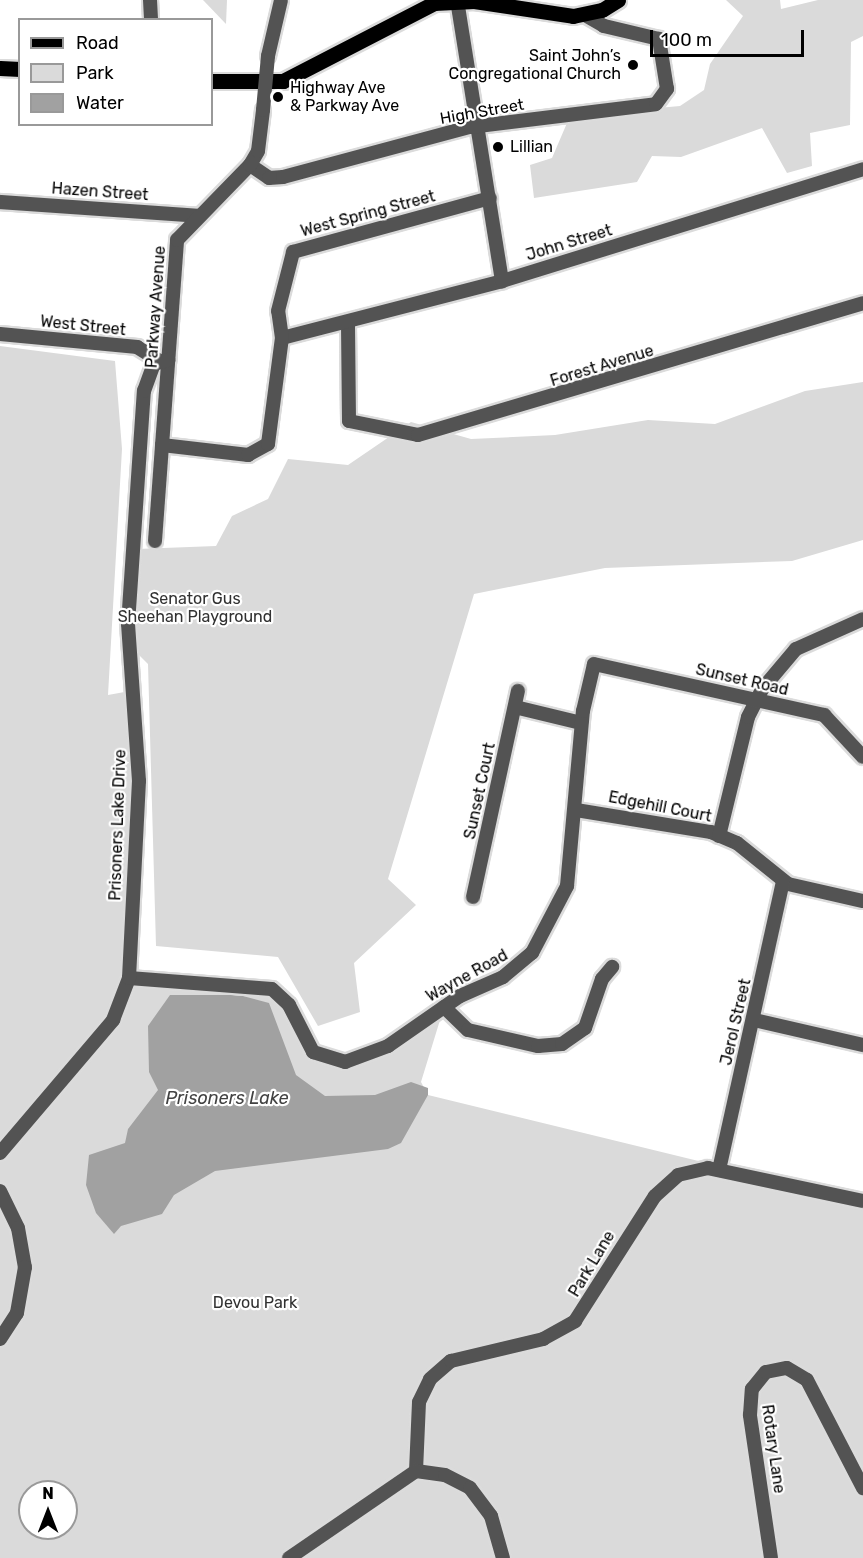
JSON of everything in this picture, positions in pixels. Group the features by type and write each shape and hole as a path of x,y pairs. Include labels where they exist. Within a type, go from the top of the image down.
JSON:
{"main road":[{"path":"213,81 283,81 420,7 458,0 585,15 618,0"},
{"path":"0,68 18,69"}],"street":[{"path":"150,0 152,18"},
{"name":"Parkway Avenue","path":"155,542 162,445 164,360 177,240 250,165 258,151 268,56 281,0"},
{"path":"458,0 480,126 502,281"},
{"name":"High Street","path":"250,165 269,178 283,177 480,126 656,104 667,90 659,39 603,26 585,15"},
{"name":"John Street","path":"282,338 348,325 502,281 863,169"},
{"name":"West Spring Street","path":"162,445 248,455 263,450 272,433 282,338 278,311 293,252 490,198"},
{"name":"Hazen Street","path":"0,202 198,216"},
{"name":"Forest Avenue","path":"348,325 349,421 409,436 433,433 863,303"},
{"name":"West Street","path":"0,334 137,347 164,360"},
{"name":"Prisoners Lake Drive","path":"0,1153 113,1020 129,978 139,781 128,624 144,391 164,360"},
{"path":"719,836 755,700 796,649 863,619"},
{"name":"Wayne Road","path":"129,978 272,989 290,1005 307,1045 330,1060 368,1056 444,1006 503,977 538,944 569,879 581,723 594,664"},
{"name":"Sunset Road","path":"594,664 832,719 852,751 863,757"},
{"name":"Sunset Court","path":"473,897 518,691"},
{"path":"515,707 581,723"},
{"name":"Edgehill Court","path":"576,810 719,836 783,881 863,902"},
{"name":"Jerol Street","path":"719,1170 783,881"},
{"path":"444,1006 468,1030 538,1046 562,1044 585,1028 602,979 612,968"},
{"path":"754,1020 863,1045"},
{"name":"Park Lane","path":"416,1471 419,1402 440,1369 471,1353 543,1339 567,1327 593,1297 655,1196 685,1173 719,1170 863,1200"},
{"path":"0,1191 18,1228 25,1268 17,1313 0,1339"},
{"name":"Rotary Lane","path":"771,1558 750,1415 752,1389 766,1372 787,1368 807,1380 863,1488"},
{"path":"288,1558 416,1471 445,1475 470,1488 491,1516 503,1558"}],"green space":[{"path":"203,0 227,0 226,24"},
{"path":"726,0 780,0 781,9 818,0 863,0 863,36 851,42 850,125 810,133 812,166 787,173 762,128 681,157 652,156 637,182 534,198 530,165 552,158 570,116 680,106 704,90 710,64 743,16"},
{"name":"Devou Park","path":"0,346 115,361 122,449 108,695 130,691 138,741 129,978 272,989 307,1045 359,1059 444,1007 421,1082 428,1095 863,1201 863,1558 0,1558"},
{"name":"Senator Gus Sheehan Playground","path":"863,382 863,540 792,561 605,568 474,594 388,879 416,905 354,963 360,1012 318,1026 278,957 156,946 148,664 133,649 137,549 216,546 232,516 268,499 288,459 348,465 411,422 471,439 555,435 648,420 715,424 805,391"}],"water":[{"name":"Prisoners Lake","path":"170,995 239,995 269,1003 296,1075 325,1096 375,1095 411,1082 428,1088 428,1095 401,1143 388,1149 215,1171 174,1195 162,1214 121,1226 114,1234 96,1213 86,1185 89,1155 125,1143 128,1129 158,1090 149,1072 148,1026"}],"place":[{"name":"Saint John’s Congregational Church","path":"633,65"},
{"name":"Highway Ave & Parkway Ave","path":"278,97"},
{"name":"Lillian","path":"498,147"}]}
